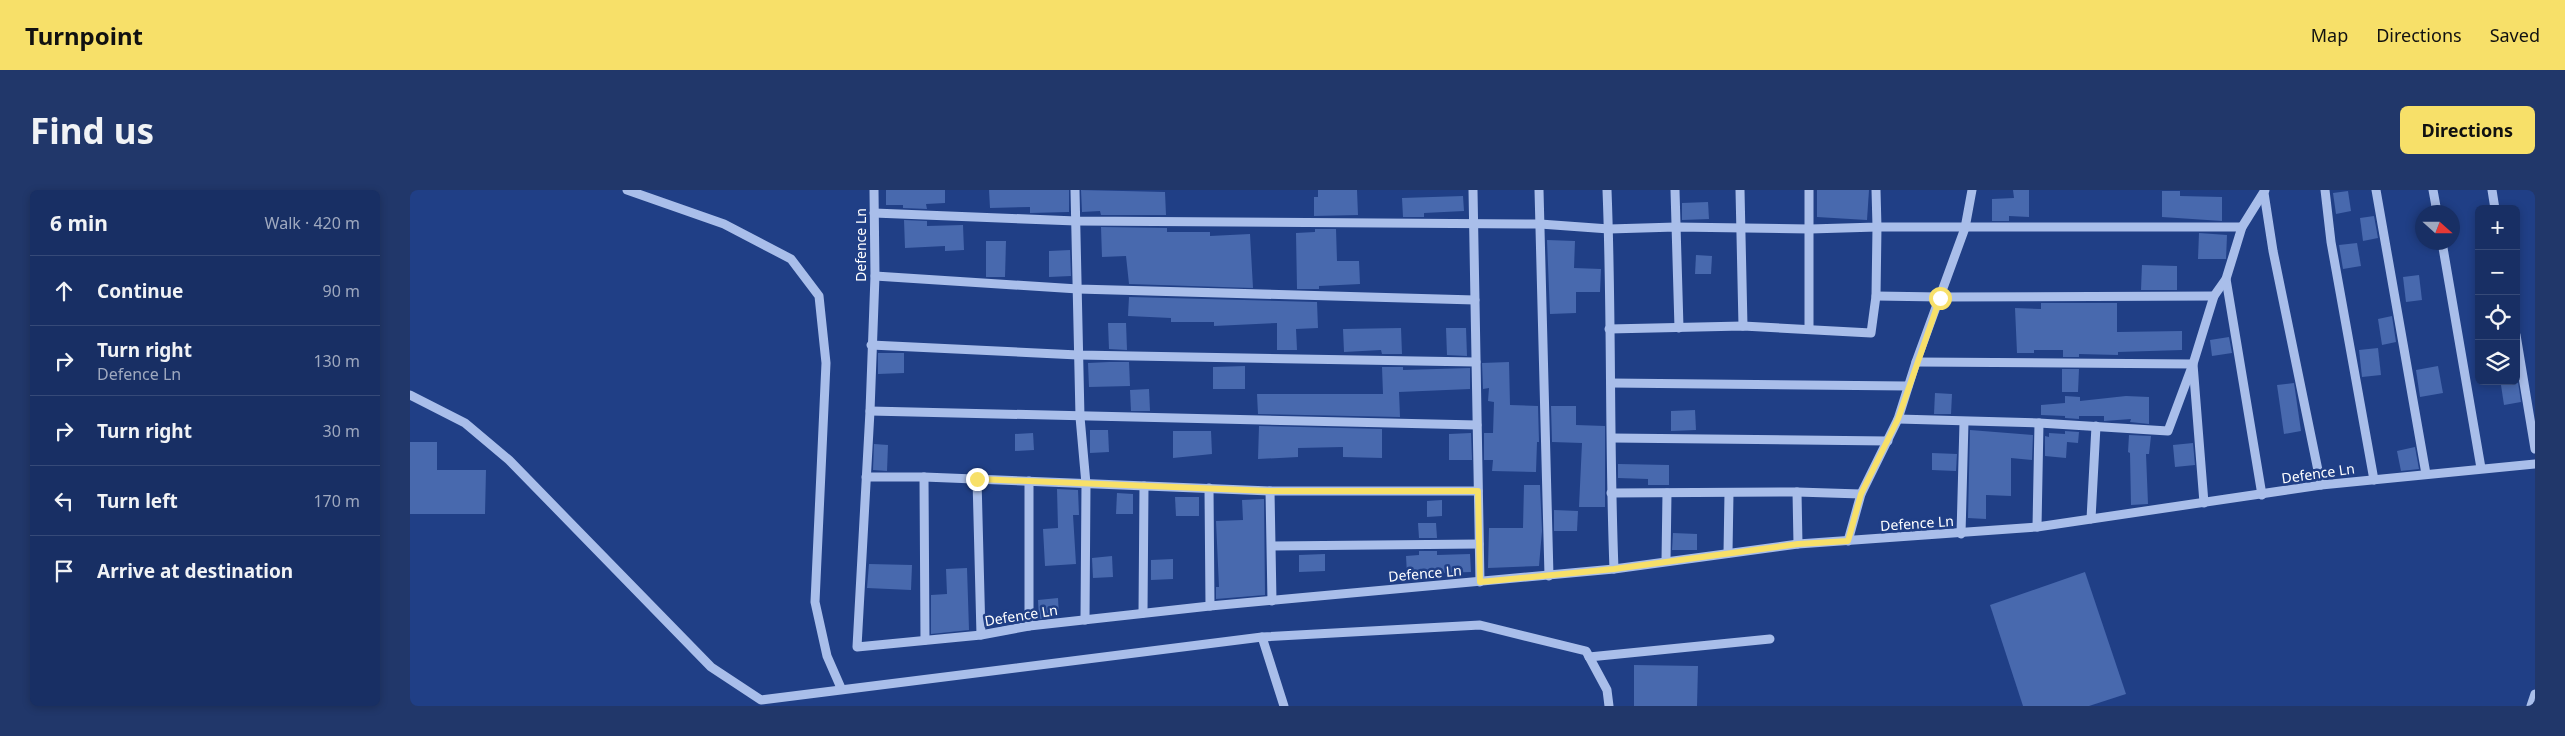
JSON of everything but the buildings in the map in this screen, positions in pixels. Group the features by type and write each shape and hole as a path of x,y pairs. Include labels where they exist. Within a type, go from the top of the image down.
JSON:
{"street":[{"path":"627,190 724,224 791,259 818,296 826,363 815,602 827,656 841,688"},
{"path":"1075,190 1080,417 1086,484 1085,620"},
{"path":"1473,190 1480,582"},
{"path":"1539,190 1549,576"},
{"path":"1607,190 1609,329 1612,383 1611,494 1614,569"},
{"path":"1675,190 1679,328"},
{"path":"1740,190 1743,326"},
{"path":"1809,190 1809,328"},
{"path":"1609,329 1743,326 1809,328 1871,333 1876,296 1876,190"},
{"path":"1848,541 1861,494 1898,419 1916,362 1965,228 1972,190"},
{"path":"2325,190 2331,242 2374,480"},
{"path":"2376,190 2426,474"},
{"path":"2433,190 2436,205"},
{"path":"2492,190 2494,205"},
{"path":"1898,419 2039,423 2168,431 2193,364 2214,296 2226,279 2242,227 2264,191"},
{"path":"2264,191 2273,250 2321,485"},
{"name":"Defence Ln","path":"874,192 874,276 870,410 857,647 981,635 1029,626 1210,606 1614,569 1798,544 1961,534 2037,527 2204,504 2321,485 2535,464"},
{"path":"874,213 1076,221 1540,224 1609,230 1676,227 1810,230 1877,227 2242,227"},
{"path":"2443,250 2481,468"},
{"path":"874,276 1078,289 1474,300"},
{"path":"2226,279 2262,495"},
{"path":"1876,296 1940,298 2214,296"},
{"path":"2517,340 2535,448"},
{"path":"871,344 1078,355 1476,362"},
{"path":"1916,362 2193,364"},
{"path":"2193,364 2204,504"},
{"path":"1612,383 1908,386"},
{"path":"410,395 465,423 509,460 711,667 761,700 841,688 1262,636 1480,625 1586,651 1607,690 1609,706"},
{"path":"870,410 1080,417 1477,425"},
{"path":"1961,534 1964,422"},
{"path":"2037,527 2039,423"},
{"path":"2091,519 2096,426"},
{"path":"1612,438 1888,441"},
{"path":"866,477 924,477 1270,491 1478,491"},
{"path":"924,477 925,640"},
{"path":"977,479 981,635"},
{"path":"1029,481 1029,626"},
{"path":"1143,614 1144,486"},
{"path":"1209,488 1210,606"},
{"path":"1270,491 1272,601"},
{"path":"1611,494 1797,492 1861,494"},
{"path":"1797,492 1798,544"},
{"path":"1666,561 1667,493"},
{"path":"1728,553 1729,493"},
{"path":"1272,546 1479,544"},
{"path":"1262,636 1284,706"},
{"path":"1589,657 1770,639"},
{"path":"2531,706 2535,694"}],"route":[{"path":"977,479 1270,491 1478,491 1480,582 1614,569 1798,544 1848,541 1861,494 1898,419 1916,362 1940,298"}]}
